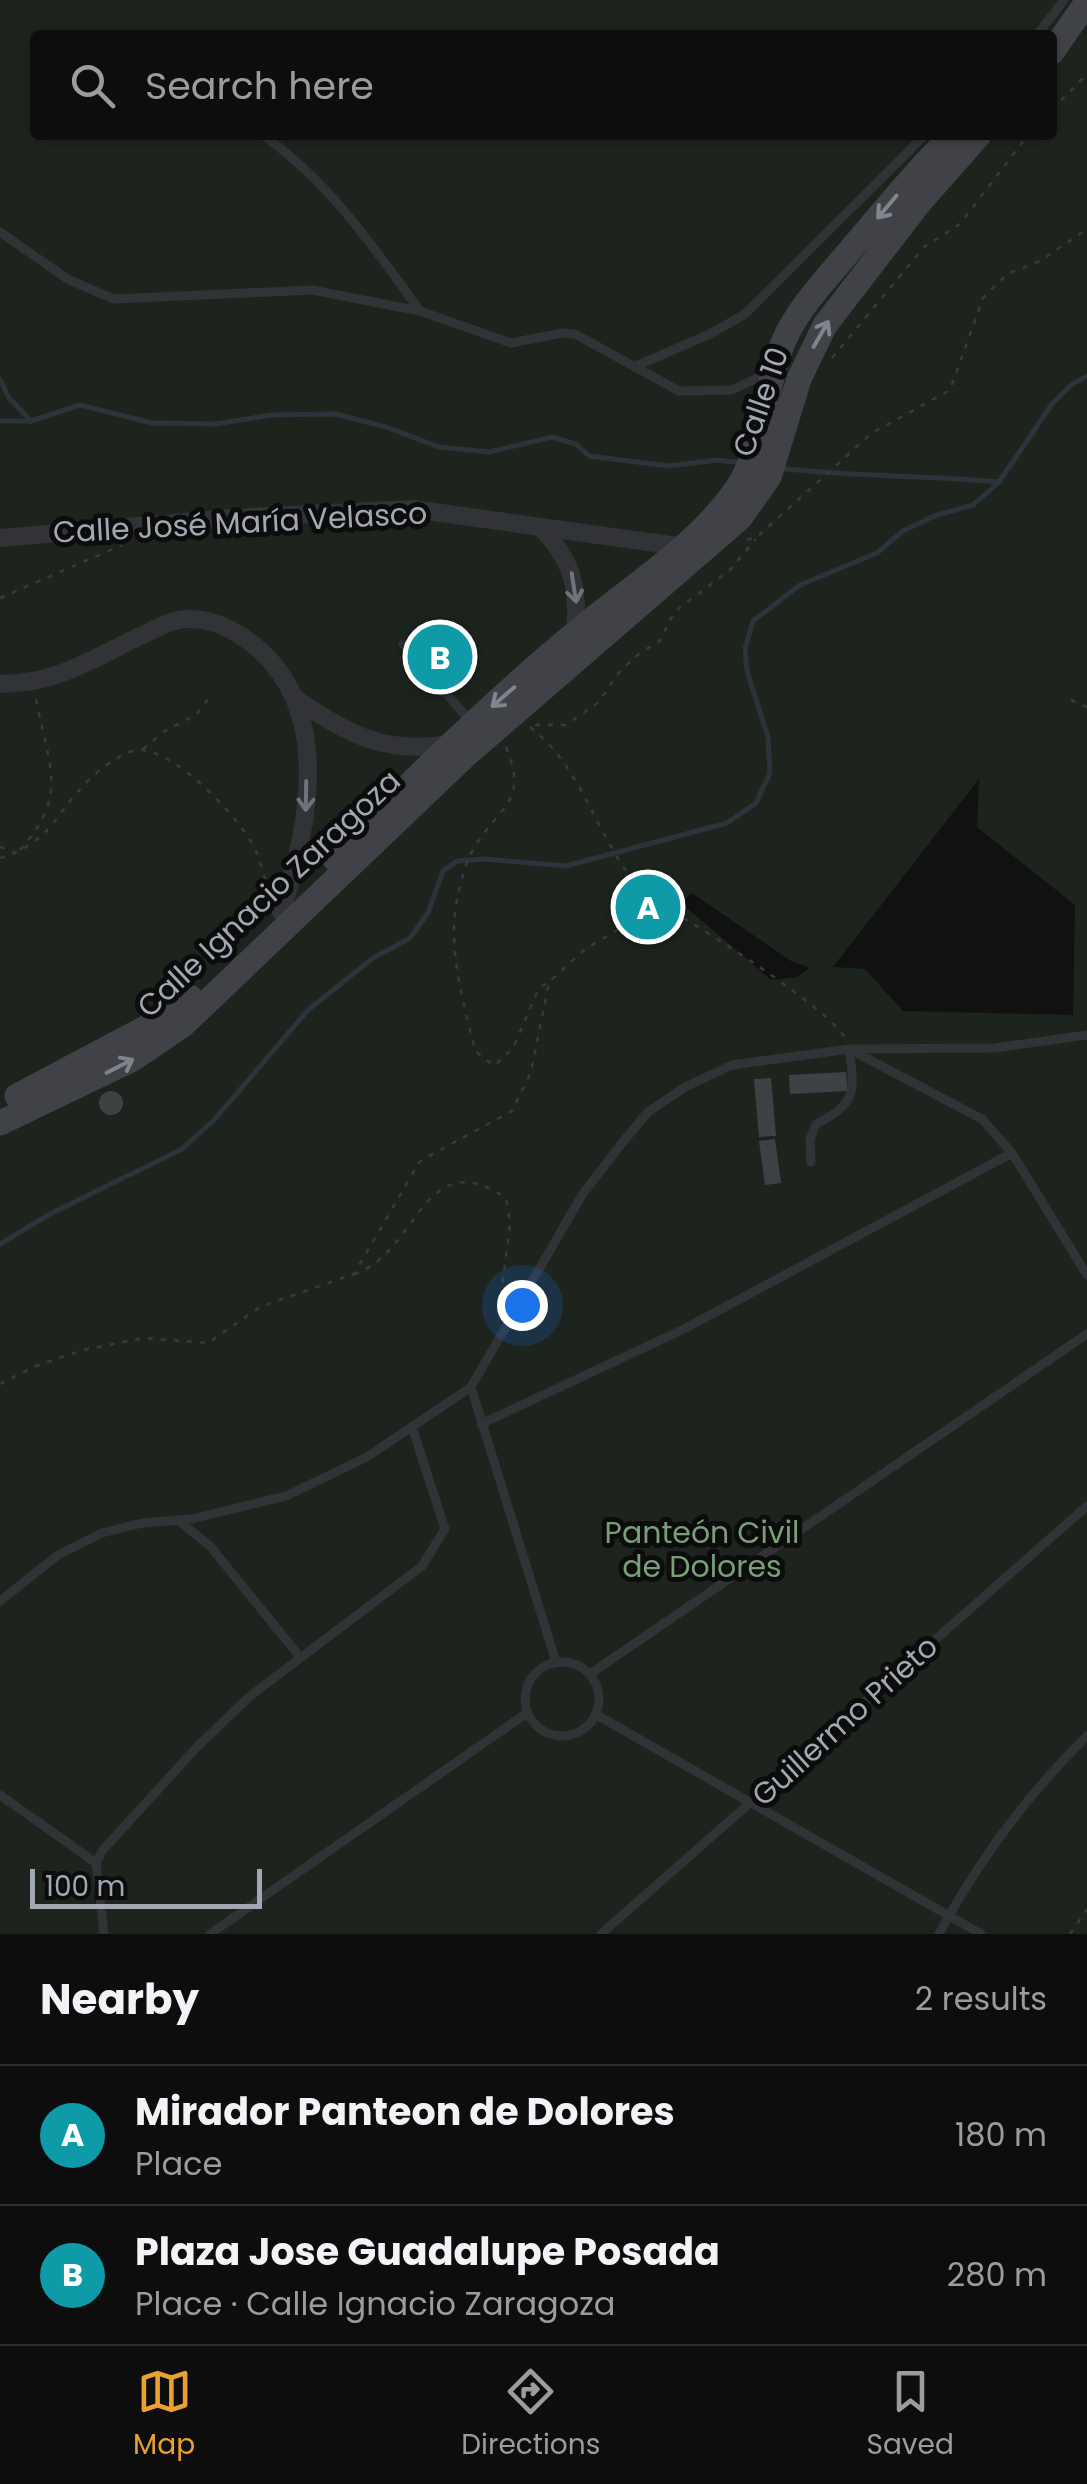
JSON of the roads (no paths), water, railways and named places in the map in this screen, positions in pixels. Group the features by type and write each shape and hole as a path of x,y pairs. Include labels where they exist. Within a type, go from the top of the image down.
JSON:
{"street":[{"path":"1057,41 1087,2"},
{"name":"Calle 10","path":"576,632 699,547 752,505 772,372 788,331 810,298 914,174 948,140"},
{"name":"Calle 10","path":"760,468 825,325 919,203 975,140"},
{"name":"Calle José María Velasco","path":"0,538 160,524 414,510 699,547"},
{"path":"540,527 570,565 576,593 574,661"},
{"name":"Calle 10","path":"574,661 699,547"},
{"name":"Calle Ignacio Zaragoza","path":"0,684 33,683 57,677 166,624 186,619 215,623 241,634 274,662 296,699 305,749 305,827 281,912"},
{"name":"Calle Ignacio Zaragoza","path":"0,1123 133,1059 182,1024 458,750 472,723 576,632"},
{"name":"Calle Ignacio Zaragoza","path":"0,1104 151,1026 214,978 458,750 498,728 574,661"},
{"name":"Calle Ignacio Zaragoza","path":"296,699 349,732 384,744 417,750 458,750"}],"lane":[{"path":"1041,30 1064,0"},
{"path":"270,140 298,160 352,218 420,311"},
{"path":"636,366 712,334 745,314 921,140"},
{"path":"0,232 69,280 114,299 312,290 420,311 512,344 562,332 575,334 679,392 732,390 772,372 800,379"},
{"path":"403,644 472,723"},
{"path":"0,1601 58,1555 102,1533 286,1496 366,1457 471,1387 582,1195 648,1112 685,1086 732,1066 849,1048 994,1048 1087,1035"},
{"path":"849,1048 982,1118 1012,1153 1087,1275"},
{"path":"811,1162 810,1139 816,1124 842,1110 854,1089 849,1048"},
{"path":"481,1424 684,1329 1012,1153"},
{"path":"590,1674 1087,1334"},
{"path":"471,1387 556,1662"},
{"path":"104,1934 96,1863 102,1851 196,1748 249,1698 422,1566 437,1546 445,1529 412,1427"},
{"name":"Guillermo Prieto","path":"601,1934 1087,1506"},
{"path":"178,1520 210,1546 300,1657"},
{"path":"556,1662 568,1662 590,1674 598,1694 595,1714 582,1730 561,1736 541,1730 527,1713 524,1702 529,1680 545,1665 556,1662"},
{"path":"210,1934 527,1713"},
{"path":"595,1714 981,1934"},
{"path":"939,1934 998,1839 1039,1786 1087,1736"},
{"path":"0,1795 96,1863"}],"waterway":[{"path":"0,1244 50,1214 182,1149 214,1120 308,1010 373,958 410,938 428,913 443,871 457,861 484,859 566,866 727,823 756,803 770,773 768,737 747,671 745,649 753,621 800,585 877,553 903,531 934,516 973,505 999,482 1052,404 1072,384 1087,376"},
{"path":"0,379 9,398 31,421"},
{"path":"0,421 31,421 80,405 152,423 216,424 271,415 335,414 386,427 439,447 489,452 552,437 576,444 589,456 669,466 717,460 742,463"},
{"path":"778,468 999,482"}],"place":[{"name":"Plaza Jose Guadalupe Posada","path":"440,657"},
{"name":"Mirador Panteon de Dolores","path":"648,907"}],"park label":[{"name":"Panteón Civil de Dolores","path":"702,1550"}]}
